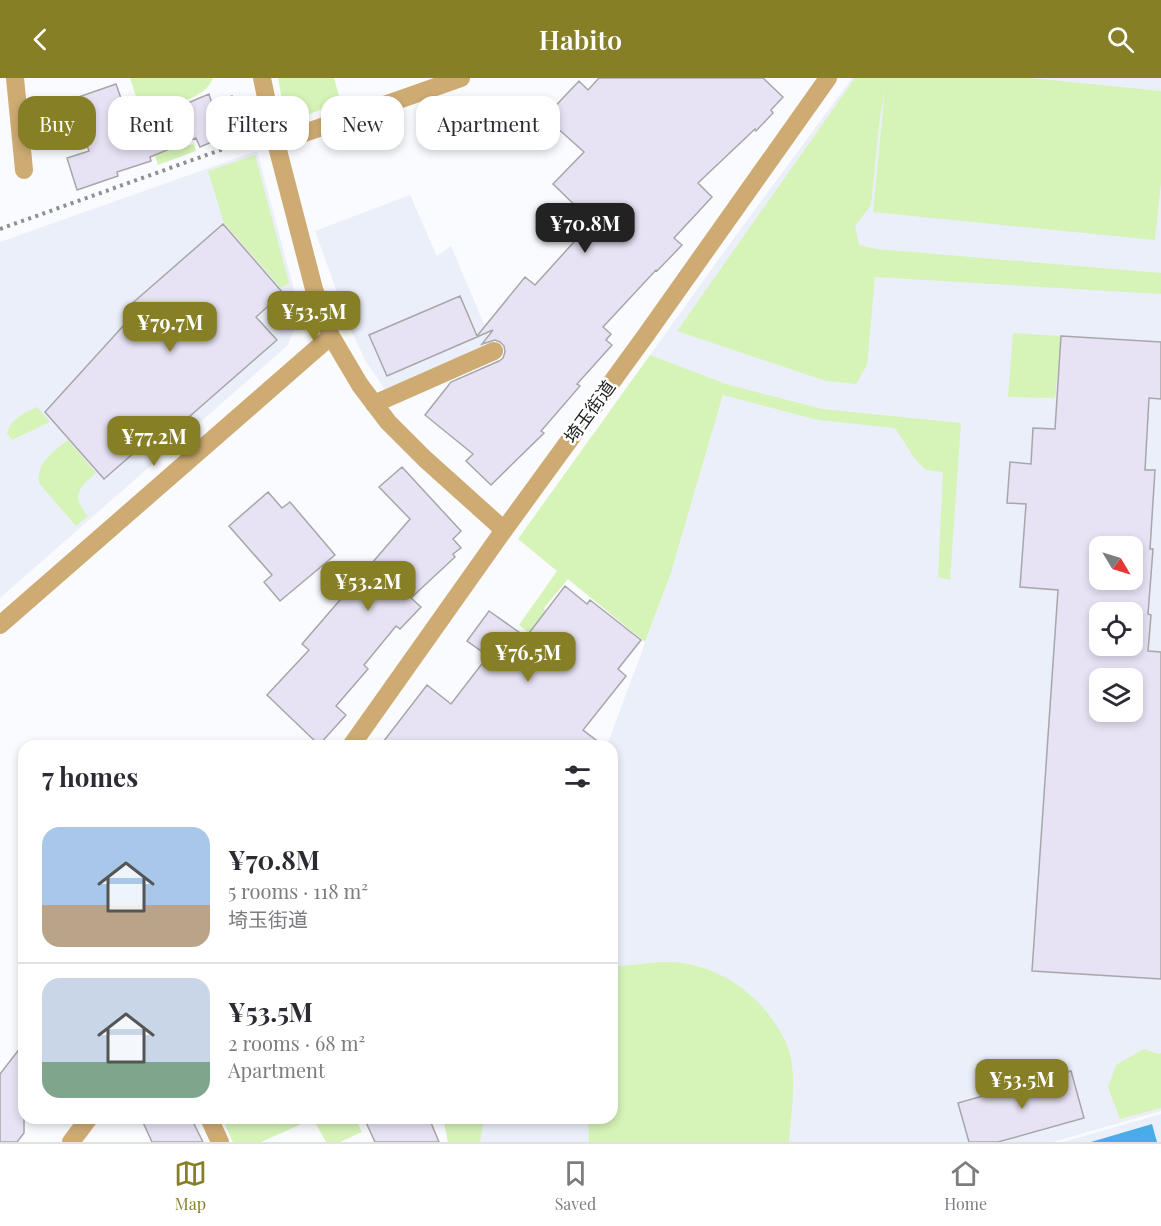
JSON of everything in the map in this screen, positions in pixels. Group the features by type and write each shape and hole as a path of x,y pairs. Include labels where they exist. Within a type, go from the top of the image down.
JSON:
{"street":[{"path":"15,78 24,170"},
{"path":"262,78 266,96"},
{"path":"309,126 461,78"},
{"name":"埼玉街道","path":"355,740 828,78"},
{"path":"278,150 314,290 331,336 360,385 388,422 504,530"},
{"path":"0,625 331,336"},
{"path":"374,404 494,351"},
{"path":"71,1142 84,1124"},
{"path":"212,1124 220,1142"}],"path":[{"path":"0,229 236,150"}],"shaded area":[{"path":"852,78 1161,78 1161,1111 1053,1142 470,1142 474,1124 618,1124 618,740 609,740 670,576 726,385 650,355"},
{"path":"257,151 300,312 287,346 0,598 0,242"},
{"path":"410,195 437,256 451,246 492,343 385,390 365,360 350,328 315,231"},
{"path":"1161,1114 1161,1142 1063,1142"}],"green space":[{"path":"130,78 213,78 205,90 194,96 136,96"},
{"path":"278,78 334,78 339,96 321,96 321,109 309,114 309,96 282,96"},
{"path":"855,78 1030,78 1161,91 1161,182 1155,240 873,212 885,89 871,205 855,226 859,245 876,249 1161,273 1161,294 875,277 867,365 856,384 826,381 677,331"},
{"path":"194,144 196,151 158,165 153,150 194,150"},
{"path":"255,155 289,283 281,288 224,223 208,171"},
{"path":"1013,333 1061,336 1055,398 1008,397"},
{"path":"650,355 726,384 822,409 961,423 950,580 938,577 943,472 926,470 915,459 895,428 818,420 723,395 670,576 645,642 568,579 544,608 546,616 543,644 519,625 557,571 518,539"},
{"path":"37,407 50,422 12,440 7,433 12,423"},
{"path":"68,440 96,473 79,492 79,503 88,516 76,526 39,483 43,463"},
{"path":"678,962 701,967 737,984 757,1001 774,1022 790,1054 793,1100 789,1142 589,1142 588,1124 618,1124 618,966"},
{"path":"1144,1049 1161,1053 1161,1108 1120,1119 1108,1087 1116,1065"},
{"path":"224,1124 302,1124 261,1142 233,1142"},
{"path":"316,1124 358,1124 362,1132 340,1142 326,1142"},
{"path":"444,1124 483,1124 480,1142 448,1142"}],"water":[{"path":"1152,1124 1157,1142 1091,1142"}],"building":[{"path":"599,78 763,78 783,97 771,110 773,113 756,131 755,129 698,183 712,197 674,238 682,245 603,327 611,334 606,340 612,345 577,384 580,386 541,431 544,433 491,485 466,461 473,454 425,415 451,382 503,358 504,346 500,342 495,340 482,344 493,330 387,376 369,335 460,296 477,336 525,277 535,285 592,222 553,184 584,152 560,130 560,101 579,81 588,90"},
{"path":"116,84 120,96 108,96 108,150 167,150 150,157 151,161 117,172 118,176 77,190 67,158 89,150 96,150 96,96 82,96"},
{"path":"209,94 210,96 206,96 206,144 200,147 196,138 194,139 194,100"},
{"path":"223,224 283,293 256,317 277,340 166,437 160,430 104,479 45,412 134,314 128,307"},
{"path":"1061,336 1161,342 1161,399 1149,398 1145,470 1155,470 1150,549 1153,549 1148,614 1151,615 1148,651 1161,652 1161,979 1032,971 1058,590 1020,587 1026,504 1007,503 1010,462 1031,464 1033,428 1055,429"},
{"path":"402,467 461,531 453,539 461,548 453,554 455,557 411,598 421,607 400,629 396,626 364,665 368,669 336,706 346,715 324,740 314,740 267,695 309,650 302,644 410,519 379,487"},
{"path":"268,492 282,508 290,502 335,555 280,601 264,582 272,575 229,526"},
{"path":"565,586 587,604 590,600 641,640 618,669 626,676 583,730 596,740 385,740 427,685 451,704 488,656 467,641 489,611 526,637"},
{"path":"18,1051 18,1124 24,1124 24,1133 17,1142 0,1142 0,1074"},
{"path":"1071,1071 1084,1118 998,1142 969,1142 958,1103"},
{"path":"144,1124 194,1124 203,1142 152,1142"},
{"path":"367,1124 432,1124 439,1142 375,1142"}]}
